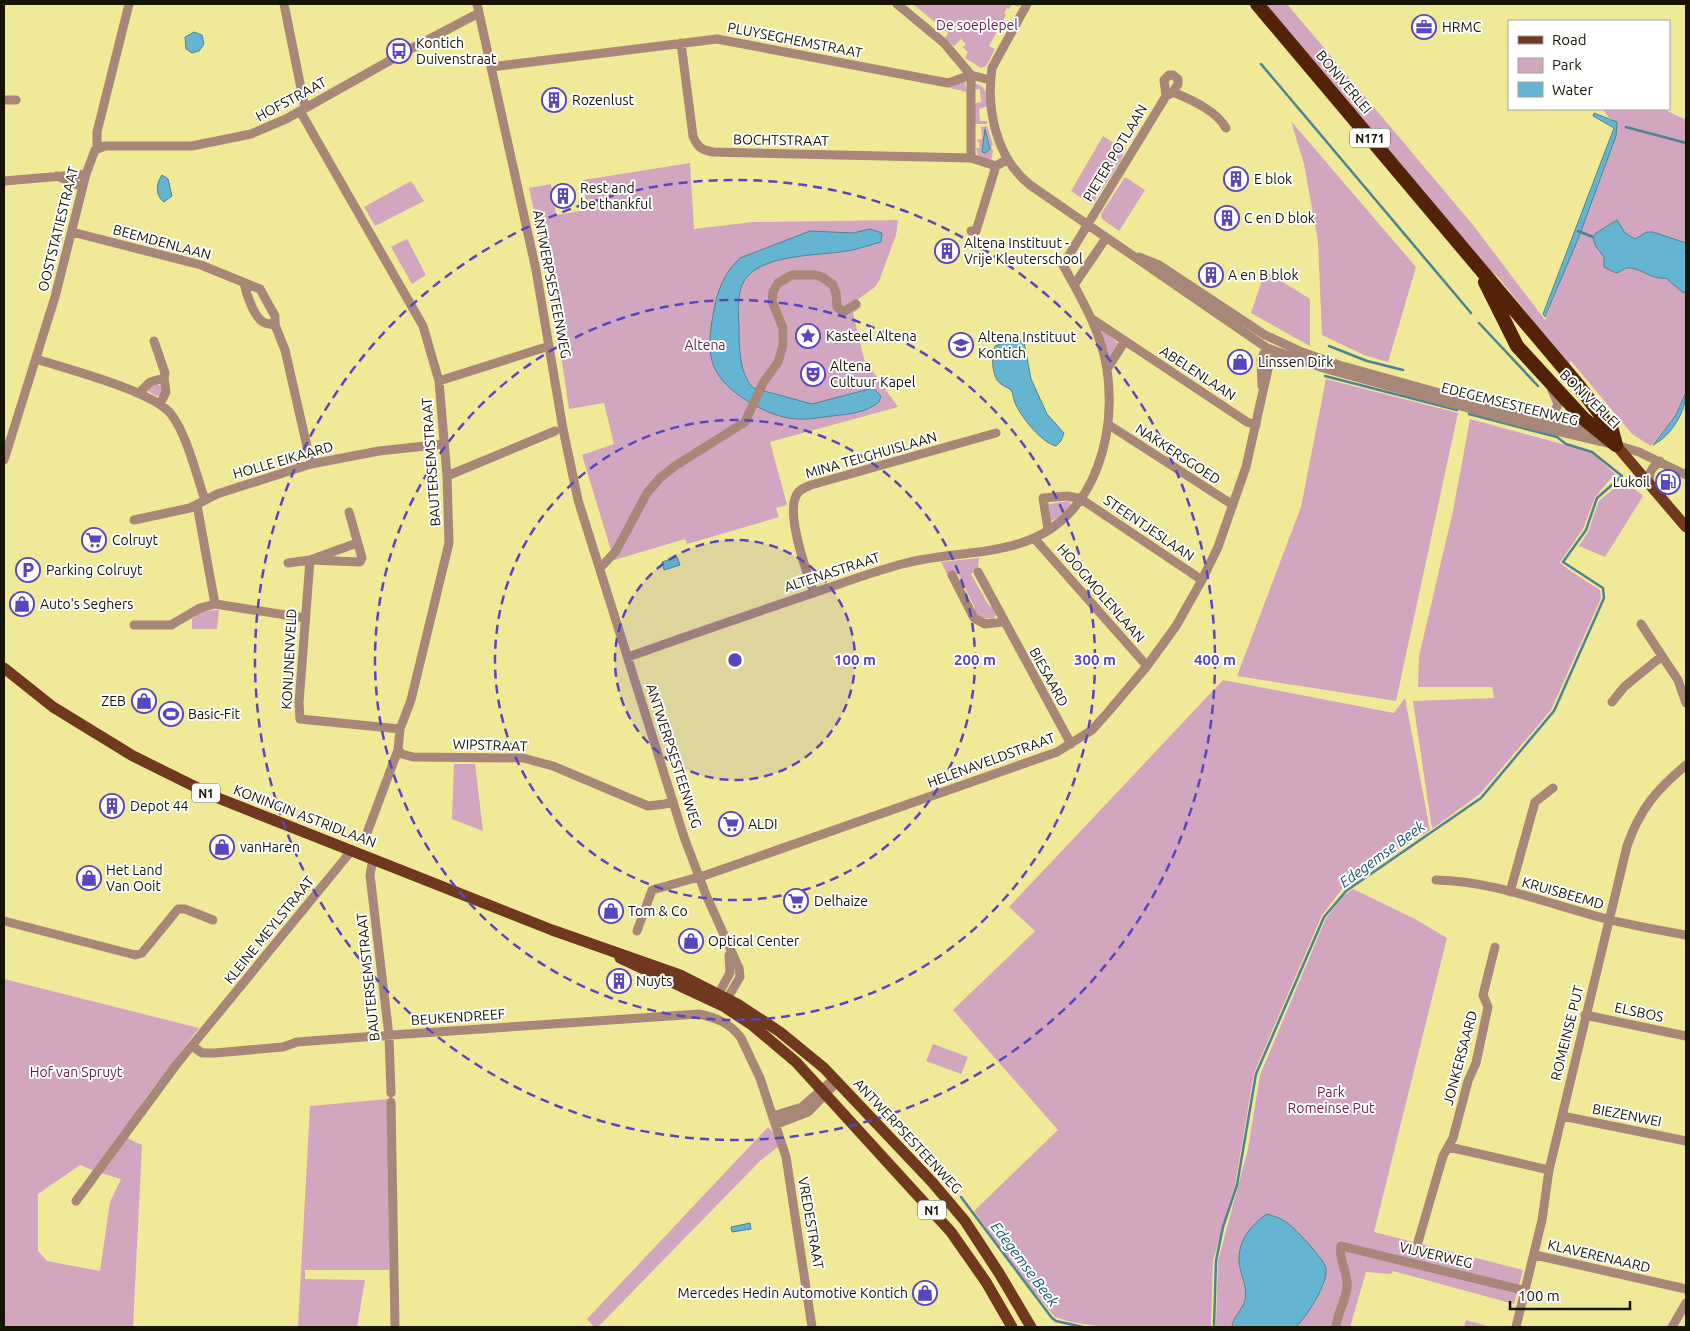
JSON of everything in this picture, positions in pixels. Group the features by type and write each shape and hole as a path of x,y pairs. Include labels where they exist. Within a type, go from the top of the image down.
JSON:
{"highway":[{"name":"BONIVERLEI","path":"1257,4 1482,273 1537,335 1612,430 1616,445"},
{"name":"BONIVERLEI","path":"1482,273 1517,346 1584,419 1616,445"}],"main road":[{"name":"BONIVERLEI","path":"1616,445 1686,527"},
{"name":"KONINGIN ASTRIDLAAN","path":"4,668 53,707 132,756 218,798 615,953 625,962 721,1000"},
{"name":"ANTWERPSESTEENWEG","path":"721,1000 780,1032 836,1081 932,1182 965,1221 999,1273 1030,1327"},
{"name":"N1","path":"721,1000 787,1054 951,1232 986,1282 1012,1327"}],"street":[{"name":"OOSTSTATIESTRAAT","path":"4,460 55,297 90,158 98,148 97,132 129,4"},
{"name":"BAUTERSEMSTRAAT","path":"284,4 303,109 423,326 439,381 447,476 448,554 411,700 400,729 398,750 367,833"},
{"path":"897,4 944,43 971,75 990,80 992,68 1027,4"},
{"name":"HOFSTRAAT","path":"98,148 105,146 192,146 230,140 251,134 303,109 478,8"},
{"name":"ANTWERPSESTEENWEG","path":"478,8 536,270 563,429 578,500 628,657 669,802 729,949 739,968 740,977 721,1000"},
{"name":"PLUYSEGHEMSTRAAT","path":"491,67 681,43 726,40 948,83 971,75"},
{"name":"BOCHTSTRAAT","path":"681,43 693,136 698,147 704,150 713,152 971,158"},
{"path":"971,75 971,158 996,166"},
{"name":"EDEGEMSESTEENWEG","path":"990,80 992,118 997,135 1008,159 1027,183 1267,348"},
{"name":"PIETER POTLAAN","path":"1087,225 1172,91 1191,100 1221,120 1226,128"},
{"path":"4,100 16,100"},
{"path":"971,231 976,231 996,166 1008,159"},
{"path":"4,181 86,174"},
{"path":"57,176 82,188"},
{"name":"ALTENASTRAAT","path":"628,657 903,564 984,552 1034,538 1061,520 1081,499 1098,467 1109,425 1107,369 1092,319 1063,265 1087,225"},
{"name":"BEEMDENLAAN","path":"72,232 202,265 258,287 275,313 274,325 285,350 311,464"},
{"path":"1074,285 1106,238"},
{"name":"EDEGEMSESTEENWEG","path":"1130,255 1159,265 1283,349 1312,360 1518,422 1616,445"},
{"path":"600,568 616,551 647,493 660,478 675,466 745,422 759,390 778,362 783,345 783,328 772,296 775,287 782,279 792,275 816,274 833,285 836,293 837,307 843,312 856,304"},
{"path":"244,283 246,294 259,319 264,323 274,325"},
{"name":"ABELENLAAN","path":"1092,319 1247,422 1256,425"},
{"path":"154,341 165,373 166,392 160,404"},
{"path":"1107,369 1126,341"},
{"path":"1267,348 1272,344 1283,349"},
{"path":"439,381 543,348"},
{"name":"HELENAVELDSTRAAT","path":"1263,389 1261,359 1267,348"},
{"name":"HELENAVELDSTRAAT","path":"636,932 652,890 699,877 1057,752 1092,730 1147,666 1176,626 1202,580 1218,547 1246,467 1270,360 1283,349"},
{"path":"36,359 139,393 160,404 171,414 179,426 205,500"},
{"name":"EDEGEMSESTEENWEG","path":"1312,360 1591,431 1616,445"},
{"name":"BONIVERLEI","path":"1543,375 1558,404 1554,413 1547,420"},
{"path":"139,393 150,382 164,378"},
{"name":"NAKKERSGOED","path":"1109,425 1234,505"},
{"path":"1612,430 1622,441 1639,452"},
{"path":"447,476 555,431"},
{"name":"MINA TELGHUISLAAN","path":"814,593 796,540 794,501 800,491 811,485 996,433"},
{"name":"HOLLE EIKAARD","path":"134,520 197,505 205,500 311,464 379,451 444,444"},
{"path":"1616,445 1639,452 1686,475"},
{"path":"1650,486 1648,476 1650,470 1660,461"},
{"path":"1048,529 1043,498 1068,496 1081,499"},
{"name":"STEENTJESLAAN","path":"1081,499 1202,580"},
{"path":"197,505 215,604"},
{"path":"310,560 357,563 362,558 349,512"},
{"name":"HOOGMOLENLAAN","path":"1034,538 1147,666"},
{"path":"288,563 310,560 357,544"},
{"name":"KONIJNENVELD","path":"310,560 298,715 300,719 400,729"},
{"name":"BIESAARD","path":"978,572 1003,622 1071,744"},
{"path":"952,575 974,618 985,624 1003,622"},
{"path":"134,625 171,625 200,608 215,604 305,618"},
{"path":"1641,624 1678,680 1686,703"},
{"path":"1612,702 1624,687 1662,656"},
{"name":"WIPSTRAAT","path":"398,750 402,754 413,757 524,758 553,766 648,806 669,802"},
{"name":"ROMEINSE PUT","path":"1516,1327 1535,1254 1549,1170 1627,846 1636,821 1650,798 1686,765"},
{"name":"KRUISBEEMD","path":"1510,892 1535,802 1553,788"},
{"name":"KLEINE MEYLSTRAAT","path":"192,1046 352,850"},
{"name":"BAUTERSEMSTRAAT","path":"373,859 370,875 389,1036 395,1327"},
{"name":"KRUISBEEMD","path":"1436,880 1454,880 1510,892 1609,920 1686,935"},
{"path":"4,921 135,955 142,953 178,910 185,909 213,920"},
{"name":"JONKERSAARD","path":"1418,1242 1443,1156 1453,1138 1468,1081 1476,1063 1488,1006 1483,995 1495,947"},
{"name":"BEUKENDREEF","path":"192,1046 206,1054 283,1047 298,1042 699,1014 720,1019 727,1023"},
{"name":"ELSBOS","path":"1586,1015 1686,1036"},
{"name":"VREDESTRAAT","path":"727,1023 742,1038 775,1120 786,1157 812,1327"},
{"path":"76,1202 148,1102 192,1046"},
{"path":"775,1120 802,1107 836,1081"},
{"name":"BIEZENWEI","path":"1562,1116 1686,1141"},
{"path":"1448,1147 1549,1170"},
{"name":"VIJVERWEG","path":"1336,1327 1347,1288 1346,1277 1339,1256 1341,1246 1526,1291"},
{"name":"KLAVERENAARD","path":"1535,1254 1686,1289"},
{"path":"1672,1327 1686,1303"}],"green space":[{"name":"De soeplepel","path":"913,4 1012,4 1004,13 1006,15 989,46 995,49 986,66 981,68 965,58 968,52 963,47 966,44 961,39 954,46 945,38 948,33"},
{"path":"1266,4 1287,4 1473,225 1545,320 1616,136 1617,122 1608,117 1604,110 1665,110 1686,120 1686,392 1676,415 1651,446 1632,434 1571,361 1568,364 1498,277 1487,268"},
{"path":"965,82 967,92 950,88 951,86"},
{"path":"975,83 983,87 987,95 988,106 979,109 980,121 987,121 987,124 973,124 975,103 981,102 980,89 973,90"},
{"path":"1291,121 1416,267 1388,362 1364,355 1322,335 1318,242 1304,164"},
{"path":"987,126 993,145 991,146 993,151 991,161 978,156 976,148 980,148 979,142 976,140 982,139 981,127"},
{"path":"1103,136 1125,150 1121,160 1092,205 1071,191"},
{"name":"Altena","path":"690,163 694,229 753,222 898,220 896,235 879,281 875,287 857,300 861,307 853,313 864,359 898,407 770,442 787,505 776,508 779,517 687,544 685,539 614,560 582,455 614,444 604,403 569,409 551,288 529,188 551,184 556,215 587,210 583,180"},
{"path":"1125,177 1145,190 1119,231 1102,219 1101,214"},
{"path":"411,181 424,201 375,226 364,207"},
{"path":"407,239 426,275 412,284 391,247"},
{"path":"1265,271 1310,299 1310,346 1251,313"},
{"path":"1104,331 1119,344 1109,359 1101,332"},
{"path":"1326,379 1458,413 1396,701 1237,676 1301,507"},
{"path":"158,384 163,388 161,395 156,396 148,391 148,387"},
{"path":"1470,419 1591,452 1615,474 1595,497 1583,529 1560,562 1600,590 1601,598 1551,710 1480,794 1432,829 1413,701 1494,698 1492,687 1418,687 1419,656 1453,511"},
{"path":"1624,480 1643,496 1605,557 1579,546 1588,532 1599,501"},
{"path":"1069,501 1071,505 1058,518 1051,521 1049,504"},
{"path":"979,558 978,568 971,574 989,606 993,607 996,613 994,618 980,619 974,612 975,608 958,574 954,573 948,576 941,562"},
{"path":"219,610 217,629 192,629 192,619 202,611"},
{"path":"1223,680 1394,713 1405,698 1430,830 1349,880 1322,915 1254,1073 1235,1185 1213,1261 1211,1327 1103,1327 1071,1322 1055,1317 1013,1266 974,1211 1058,1130 953,1010 1035,931 1009,907"},
{"path":"454,764 475,764 483,831 452,819"},
{"name":"Park Romeinse Put","path":"1353,889 1415,919 1447,938 1374,1232 1523,1270 1514,1304 1393,1271 1391,1274 1366,1272 1350,1327 1216,1327 1218,1261 1248,1149 1260,1075 1326,918 1343,896"},
{"name":"Hof van Spruyt","path":"4,979 199,1028 147,1096 97,1172 80,1165 38,1194 38,1251 47,1261 100,1271 110,1202 121,1179 101,1173 127,1138 142,1145 133,1327 4,1327"},
{"path":"933,1044 968,1057 961,1074 926,1061"},
{"path":"389,1099 389,1270 305,1270 305,1279 365,1280 357,1327 298,1327 310,1106"},
{"path":"768,1127 783,1143 761,1160 598,1327 594,1327 587,1319"},
{"path":"1466,1320 1487,1326 1487,1327 1464,1327"}],"water":[{"path":"194,32 202,35 204,44 199,51 192,53 186,49 185,37"},
{"path":"1594,113 1617,122 1616,136 1578,239 1545,317 1543,314 1614,128 1593,116"},
{"path":"985,129 990,149 985,153 982,152"},
{"path":"162,175 168,179 172,196 164,202 159,196 157,189"},
{"path":"1617,220 1625,233 1635,239 1647,232 1653,232 1686,243 1686,293 1682,292 1666,278 1656,278 1631,268 1626,268 1616,273 1604,267 1604,257 1595,245 1593,237 1596,233"},
{"path":"870,229 882,233 881,242 847,251 774,261 760,267 749,275 742,285 739,295 739,342 742,367 748,382 753,388 812,404 873,388 881,396 879,402 869,409 845,415 811,419 787,418 762,409 728,386 714,367 710,354 710,341 713,315 719,291 725,277 734,264 740,258 810,231 853,233"},
{"path":"1014,339 1024,342 1031,379 1047,414 1064,433 1061,441 1056,446 1045,440 1033,429 1015,403 1011,390 1000,383 995,376 993,359 995,346"},
{"path":"1686,392 1683,407 1676,423 1666,436 1653,445 1676,415"},
{"path":"677,557 680,565 664,570 662,562"},
{"path":"1267,1214 1289,1224 1315,1251 1326,1268 1324,1282 1311,1308 1296,1327 1232,1327 1246,1295 1239,1262 1243,1240 1251,1228"},
{"path":"750,1223 751,1229 732,1232 731,1227"}],"waterway":[{"path":"1261,64 1471,313"},
{"path":"1626,127 1686,143"},
{"path":"1578,231 1593,237"},
{"path":"1479,323 1538,386"},
{"path":"1329,346 1367,361 1403,370"},
{"path":"1325,376 1457,410"},
{"name":"Edegemse Beek","path":"1214,1327 1216,1261 1223,1227 1237,1185 1256,1074 1324,917 1346,891 1481,798 1554,711 1604,598 1603,588 1563,562 1586,530 1597,498 1622,476 1592,452 1566,444 1557,437 1469,414"},
{"name":"Edegemse Beek","path":"961,1197 1052,1318 1056,1321 1083,1327"}],"place":[{"name":"HRMC","path":"1424,27"},
{"name":"Kontich Duivenstraat","path":"399,51"},
{"name":"Rozenlust","path":"554,100"},
{"name":"E blok","path":"1236,179"},
{"name":"Rest and be thankful","path":"563,196"},
{"name":"C en D blok","path":"1227,218"},
{"name":"Altena Instituut - Vrije Kleuterschool","path":"947,251"},
{"name":"A en B blok","path":"1211,275"},
{"name":"Kasteel Altena","path":"808,336"},
{"name":"Altena Instituut Kontich","path":"961,345"},
{"name":"Linssen Dirk","path":"1240,362"},
{"name":"Altena Cultuur Kapel","path":"813,374"},
{"name":"Lukoil","path":"1668,482"},
{"name":"Colruyt","path":"94,540"},
{"name":"Parking Colruyt","path":"28,570"},
{"name":"Auto's Seghers","path":"22,604"},
{"name":"ZEB","path":"144,701"},
{"name":"Basic-Fit","path":"171,714"},
{"name":"Depot 44","path":"112,806"},
{"name":"ALDI","path":"731,824"},
{"name":"vanHaren","path":"222,847"},
{"name":"Het Land Van Ooit","path":"89,878"},
{"name":"Delhaize","path":"796,901"},
{"name":"Tom & Co","path":"611,911"},
{"name":"Optical Center","path":"691,941"},
{"name":"Nuyts","path":"619,981"},
{"name":"Mercedes Hedin Automotive Kontich","path":"925,1293"}]}
